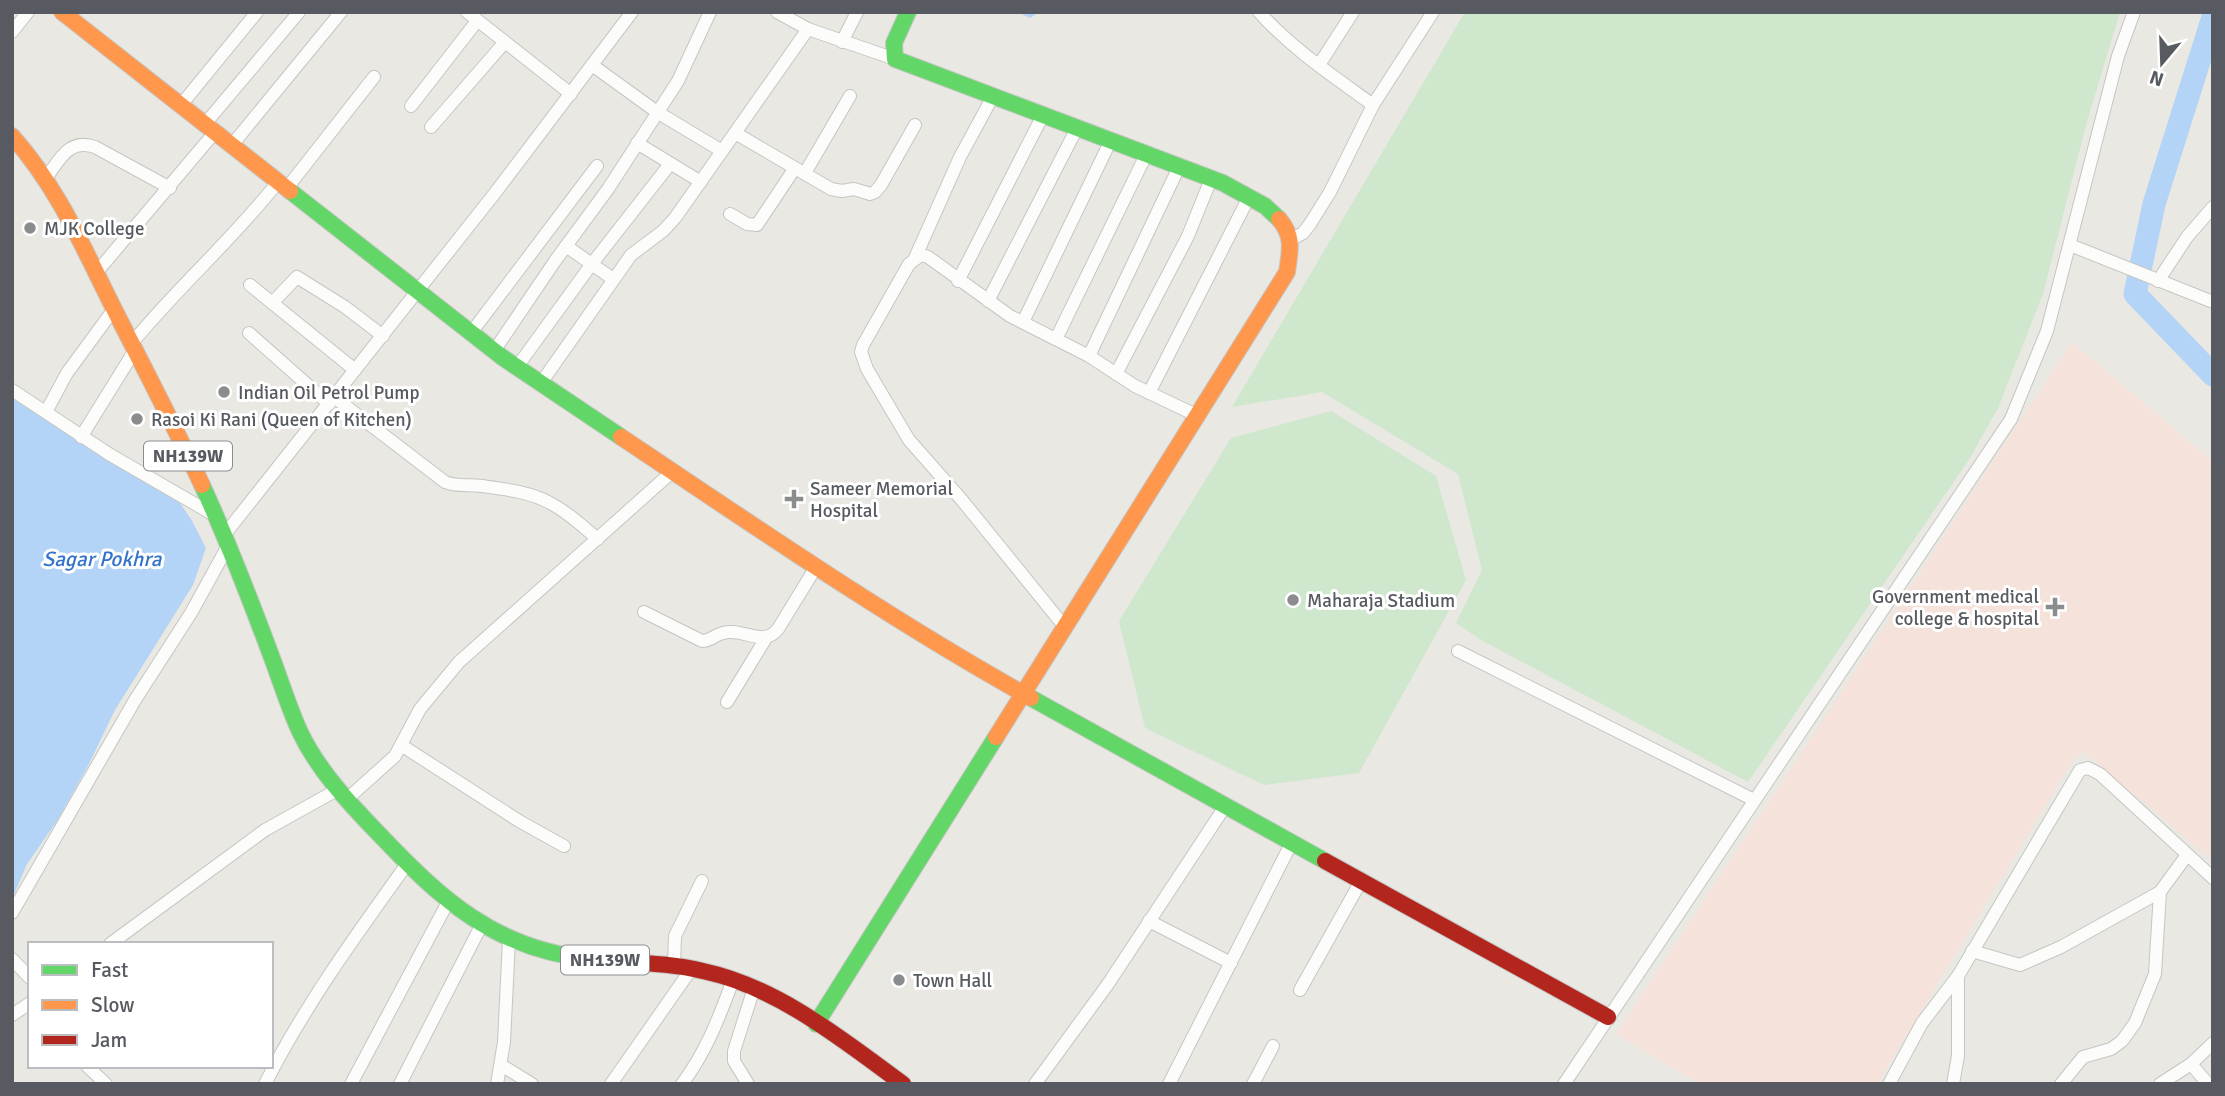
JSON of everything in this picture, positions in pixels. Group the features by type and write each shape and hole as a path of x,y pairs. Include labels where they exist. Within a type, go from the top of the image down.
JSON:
{"main road":[{"path":"62,12 494,351 895,619 1024,694 1608,1017"},
{"path":"816,1024 1287,272 1290,240 1286,226 1259,202 1211,179 1076,130 895,59 892,51 894,43 908,12"},
{"name":"NH139W","path":"12,136 33,159 64,208 171,417 227,539 300,732 313,756 341,795 448,902 481,926 524,947 558,955 692,968 733,980 754,988 816,1024 903,1084"}],"street":[{"path":"12,32 28,12"},
{"path":"181,105 257,12"},
{"path":"96,273 170,188 210,128 299,12"},
{"path":"232,145 341,12"},
{"path":"12,913 135,700 191,613 227,539 331,400 383,337 632,12"},
{"path":"494,351 608,189 678,81 710,12"},
{"path":"777,12 808,29 895,59"},
{"path":"842,42 858,12"},
{"path":"1319,65 1353,12"},
{"path":"1290,240 1303,233 1310,224 1330,191 1373,105 1433,12"},
{"path":"1564,1084 2011,419 2047,331 2118,56 2134,12"},
{"path":"411,106 472,16 570,94"},
{"path":"1268,16 1319,65 1373,105"},
{"path":"541,383 631,255 670,224 808,29"},
{"path":"430,127 505,42"},
{"path":"592,65 657,112 722,152"},
{"path":"81,437 154,317 283,185 374,77"},
{"path":"730,214 747,224 757,225 800,170 850,96"},
{"path":"992,98 954,169 915,258 861,352 867,369 909,440 961,499 1064,626"},
{"path":"958,281 1042,117"},
{"path":"735,133 837,191 854,189 870,194 875,192 915,125"},
{"path":"988,301 1076,130"},
{"path":"1023,322 1110,142"},
{"path":"46,178 69,148 82,143 95,147 170,188"},
{"path":"637,144 701,182"},
{"path":"1056,339 1146,155"},
{"path":"516,367 670,164"},
{"path":"471,332 597,166"},
{"path":"1089,356 1179,167"},
{"path":"1116,374 1188,236 1211,179"},
{"path":"1149,393 1249,197"},
{"path":"2153,279 2213,207"},
{"path":"2070,244 2213,302"},
{"path":"566,246 613,279"},
{"path":"915,258 921,255 928,257 958,281 1023,322 1089,356 1149,393 1196,415"},
{"path":"272,303 297,277 345,307 383,337"},
{"path":"250,285 355,370"},
{"path":"46,412 67,373 114,309"},
{"path":"249,333 331,400 445,482 453,485 478,485 537,497 550,502 572,517 598,539"},
{"path":"12,390 81,437 216,516"},
{"path":"113,942 265,830 341,795 389,763 420,709 459,662 673,471"},
{"path":"643,612 702,641 729,632 766,638 774,635 816,567"},
{"path":"727,702 766,638"},
{"path":"1458,651 1754,800"},
{"path":"401,745 519,821 564,846"},
{"path":"1889,1084 1922,1023 1958,976 2080,770 2088,768 2100,774 2213,878"},
{"path":"1035,1084 1108,984 1226,805"},
{"path":"1169,1084 1292,842"},
{"path":"2061,1084 2083,1057 2111,1049 2122,1041 2135,1023 2155,974 2160,892 2187,855"},
{"path":"273,1068 286,1041 330,972 407,863"},
{"path":"674,967 675,936 702,880"},
{"path":"1300,990 1361,881"},
{"path":"1972,951 2020,965 2061,947 2160,892"},
{"path":"351,1084 448,902"},
{"path":"1149,921 1231,963"},
{"path":"400,1084 481,926"},
{"path":"497,1084 502,1065 509,940"},
{"path":"12,959 28,976"},
{"path":"611,1084 692,968"},
{"path":"1953,1084 1958,1055 1958,976"},
{"path":"682,1084 706,1048 733,980"},
{"path":"748,1084 734,1061 734,1051 754,988"},
{"path":"2160,1084 2192,1063 2213,1043"},
{"path":"1254,1084 1273,1046"},
{"path":"2192,1063 2208,1084"},
{"path":"502,1065 532,1084"},
{"path":"89,1068 106,1084"},
{"path":"265,1084 273,1068"}],"shaded area":[{"name":"Government medical college & hospital","path":"2072,342 2213,462 2213,861 2084,752 2074,758 1877,1084 1700,1084 1616,1034"}],"green space":[{"path":"1465,12 2120,12 2086,125 2043,294 1998,408 1970,458 1748,782 1481,640 1456,623 1482,570 1458,474 1322,392 1232,407"},
{"name":"Maharaja Stadium","path":"1331,411 1436,476 1466,580 1359,773 1264,785 1145,728 1119,621 1231,438"}],"water":[{"name":"Sagar Pokhra","path":"12,394 177,499 206,548 193,585 115,710 57,821 27,864 12,899"}],"waterway":[{"path":"1021,12 1030,16 1036,12"},
{"path":"2213,17 2154,204 2135,294 2213,375"}],"traffic: fast":[{"path":"908,12 894,43 895,59 1223,183 1265,206 1279,219"},
{"path":"290,191 502,357 621,437"},
{"path":"202,485 221,527 300,732 335,786 424,879 472,917 498,933 526,945 557,954 591,959"},
{"path":"1031,698 1325,861"},
{"path":"816,1024 996,737"}],"traffic: slow":[{"path":"62,12 290,191"},
{"path":"12,136 43,175 68,218 202,485"},
{"path":"996,737 1287,272 1289,238 1279,219"},
{"path":"621,437 874,604 1031,698"}],"traffic: jam":[{"path":"1325,861 1608,1017"},
{"path":"591,959 689,968 757,989 809,1017 903,1084"}],"place":[{"name":"MJK College","path":"30,228"},
{"name":"Indian Oil Petrol Pump","path":"224,392"},
{"name":"Rasoi Ki Rani (Queen of Kitchen)","path":"137,419"},
{"name":"Sameer Memorial Hospital","path":"794,499"},
{"name":"Maharaja Stadium","path":"1293,600"},
{"name":"Government medical college & hospital","path":"2055,607"},
{"name":"Town Hall","path":"899,980"}]}
